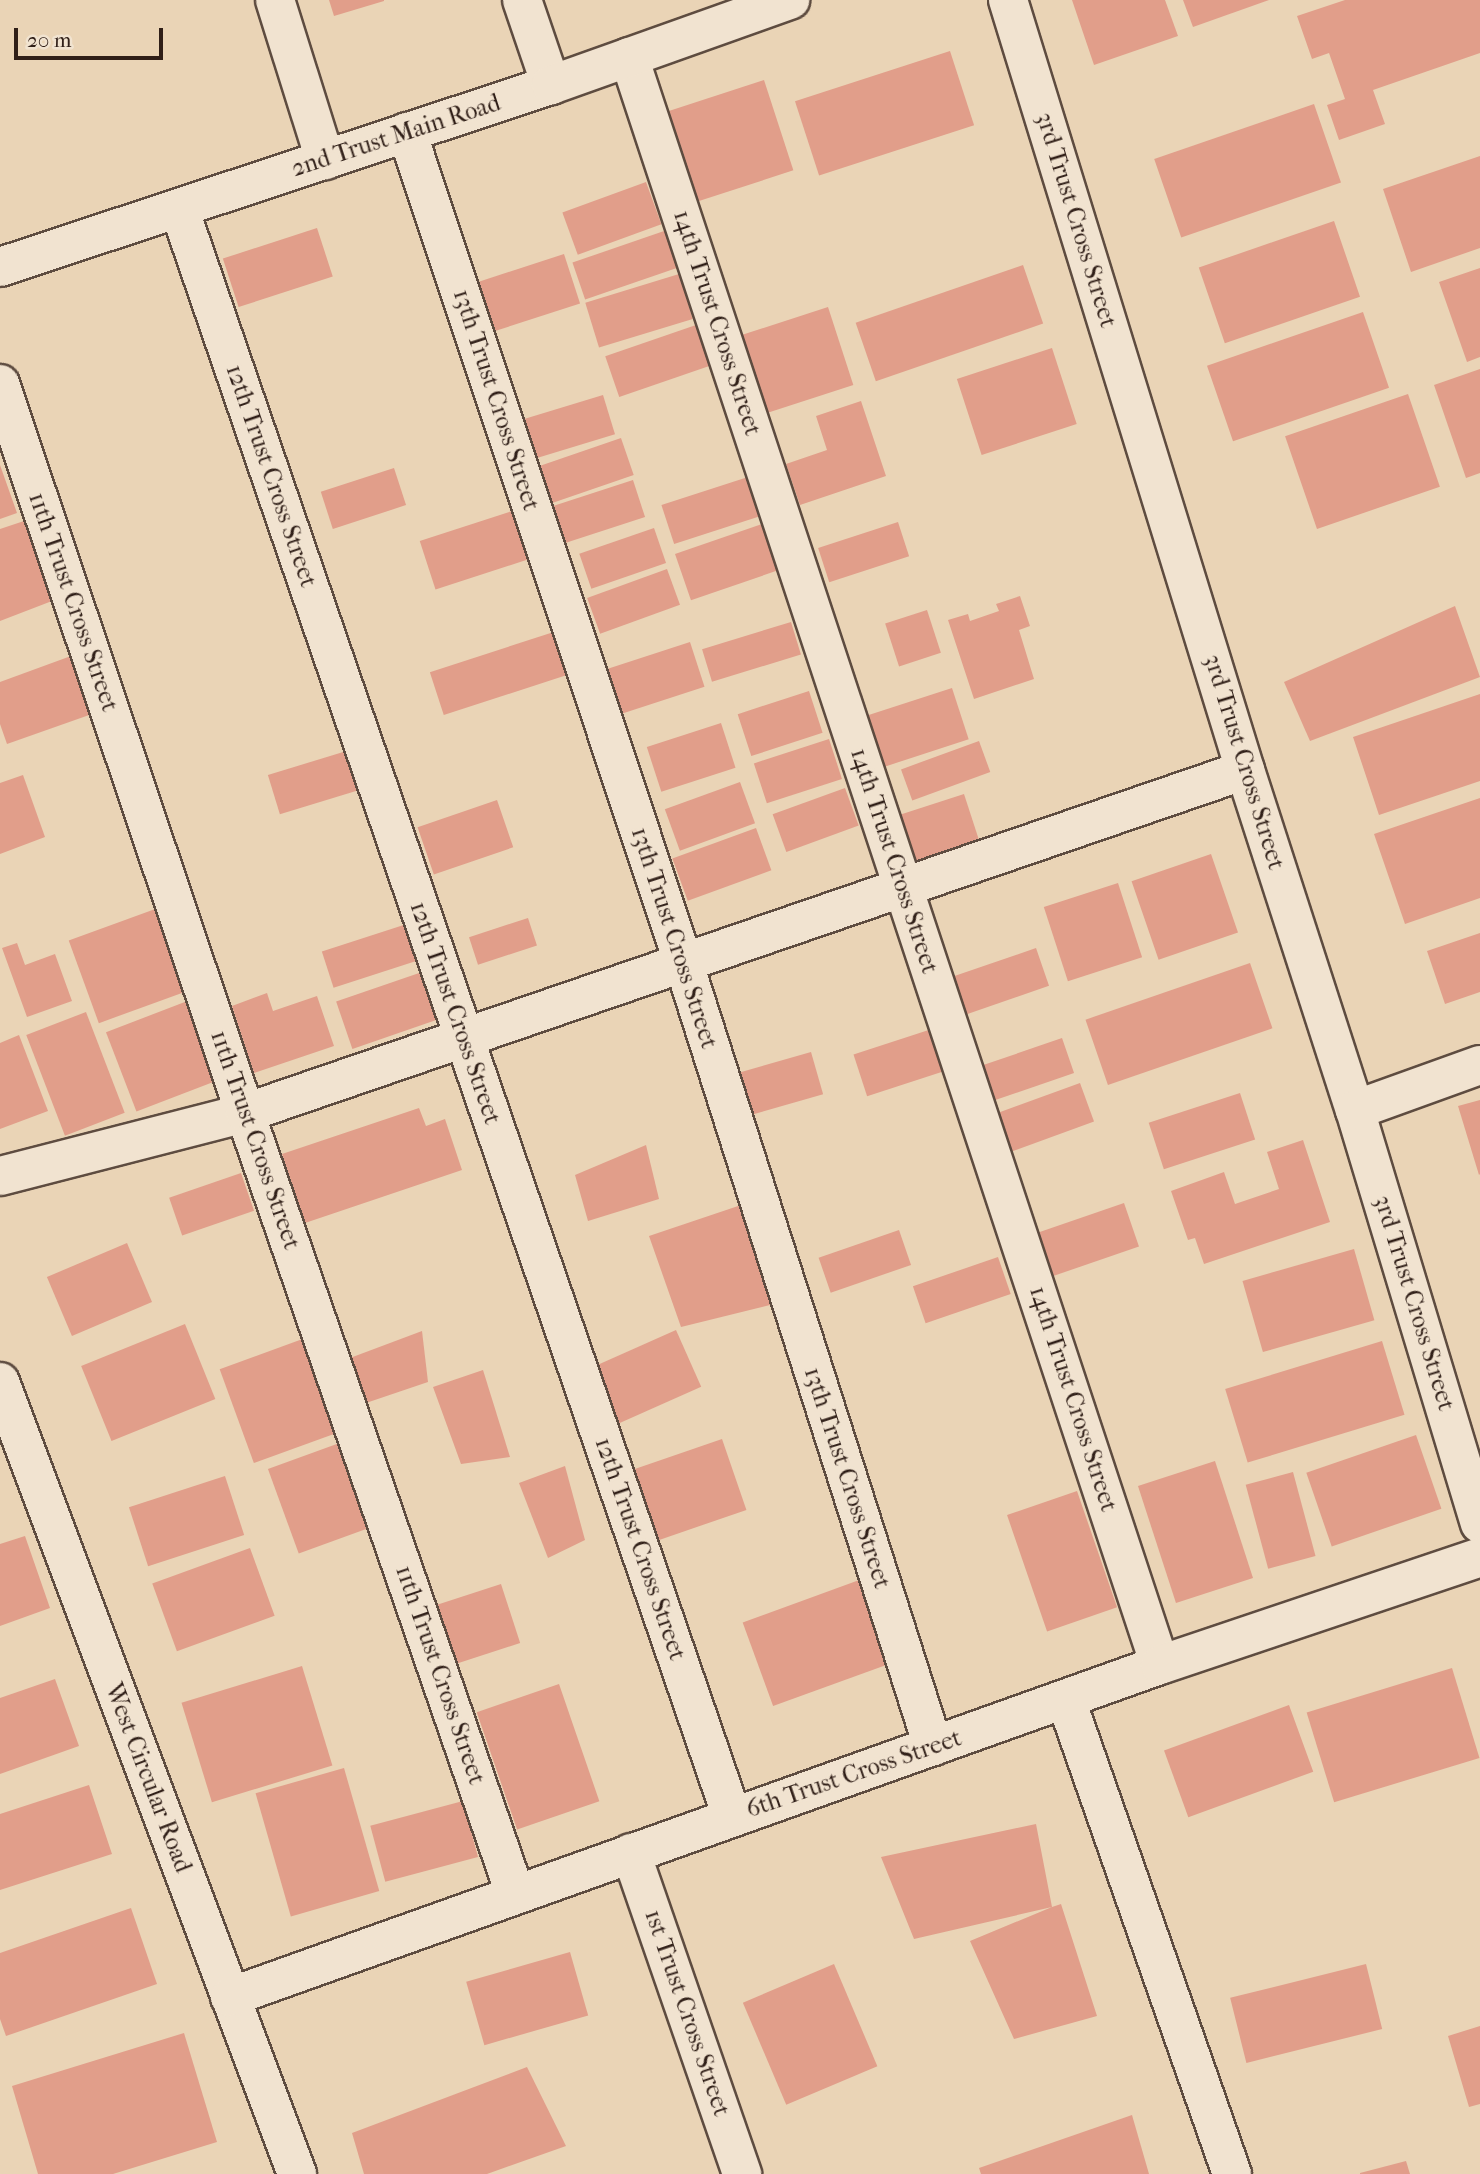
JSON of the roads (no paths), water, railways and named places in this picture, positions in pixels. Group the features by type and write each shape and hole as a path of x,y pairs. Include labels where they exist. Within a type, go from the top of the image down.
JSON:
{"street":[{"path":"275,0 325,160"},
{"path":"522,0 551,85"},
{"name":"3rd Trust Cross Street","path":"1008,0 1245,770 1356,1110 1480,1524"},
{"name":"2nd Trust Main Road","path":"0,267 551,85 776,2"},
{"name":"14th Trust Cross Street","path":"629,57 1160,1665"},
{"name":"13th Trust Cross Street","path":"407,132 684,964 933,1746"},
{"name":"12th Trust Cross Street","path":"179,208 732,1817"},
{"name":"11th Trust Cross Street","path":"0,384 245,1113 516,1893"},
{"path":"0,1176 245,1113 1245,770"},
{"path":"1356,1110 1480,1065"},
{"name":"West Circular Road","path":"0,1382 297,2174"},
{"name":"6th Trust Cross Street","path":"230,1997 1160,1665 1480,1557"},
{"path":"1066,1700 1232,2174"},
{"name":"1st Trust Cross Street","path":"631,1853 742,2174"}]}
